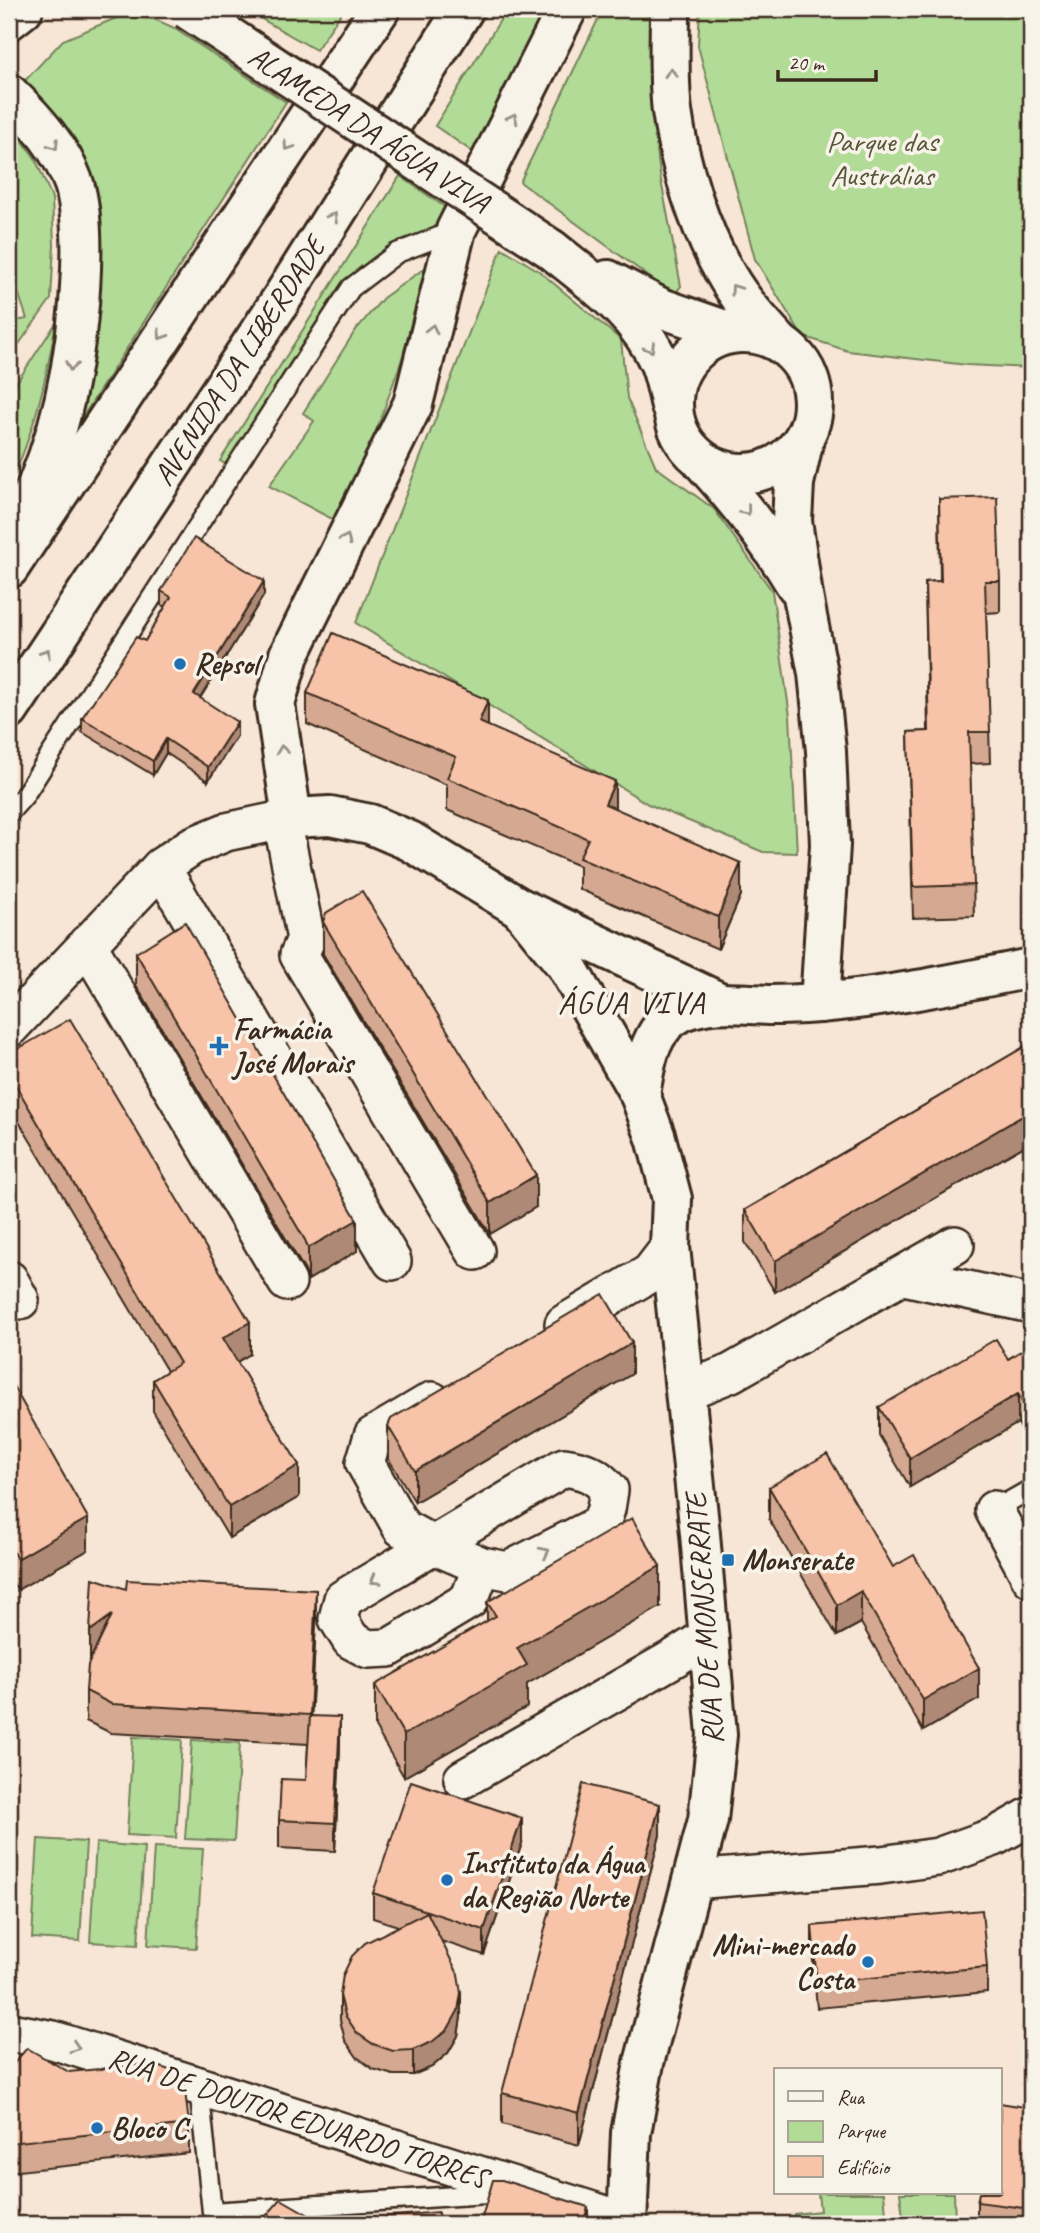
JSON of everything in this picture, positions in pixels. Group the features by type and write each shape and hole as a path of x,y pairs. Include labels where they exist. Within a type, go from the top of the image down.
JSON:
{"main road":[{"path":"9,20 23,9"},
{"name":"ALAMEDA DA ÁGUA VIVA","path":"187,9 551,249 662,308 733,333"},
{"path":"9,568 380,9"},
{"name":"AVENIDA DA LIBERDADE","path":"9,710 279,303 464,9"},
{"path":"287,819 275,704 289,655 413,404 456,230 568,9"},
{"path":"670,9 672,110 684,165 713,251 747,306 806,370 813,389 813,410 794,483 792,521 818,673 827,778 830,845 820,1003"},
{"path":"9,94 33,117 57,148 74,185 82,253 80,302 73,358 61,415 33,494 9,545"},
{"name":"ALAMEDA DA ÁGUA VIVA","path":"551,249 620,305 642,334 660,365 673,413"},
{"path":"778,341 756,334 733,333 712,339 693,353 680,370 673,391 673,413 678,431 688,447 760,529 803,596"},
{"path":"701,459 722,470 745,474 768,469 789,457 804,439"},
{"name":"RUA DE MONSERRATE","path":"287,819 330,816 370,824 410,841 520,908 719,1002"},
{"name":"RUA DE MONSERRATE","path":"520,908 566,965 640,1095 656,1138 672,1199 670,1247 709,1636 717,1735 708,1820 644,2063 631,2133 627,2223"},
{"name":"RUA DE MONSERRATE","path":"640,1095 651,1044 663,1026 681,1012 719,1002 774,1005 820,1003 908,993 1031,968"}],"street":[{"name":"RUA DE MONSERRATE","path":"9,1028 161,867 192,846 226,832 287,819"},
{"path":"287,819 306,939 299,954 475,1251"},
{"path":"161,867 392,1261"},
{"path":"87,944 287,1282"},
{"path":"686,1391 732,1373 954,1245"},
{"path":"533,1342 650,1273 670,1247"},
{"path":"904,1276 1031,1304"},
{"path":"466,1382 373,1436 365,1463 402,1528 433,1545 482,1566 508,1571 601,1524 609,1490 601,1480 586,1471 564,1467 433,1545 343,1599 338,1619 351,1640 368,1649 389,1648 469,1600 482,1566"},
{"path":"994,1510 1031,1578"},
{"path":"463,1779 709,1636"},
{"path":"692,1880 881,1866 938,1857 994,1837 1031,1816"},
{"name":"RUA DE DOUTOR EDUARDO TORRES","path":"9,2032 53,2039 627,2223"}],"lane":[{"path":"9,813 24,796 351,288 397,253 456,230"},
{"path":"994,1510 1031,1489"},
{"path":"200,2087 212,2212 527,2191"}],"green space":[{"path":"244,9 344,9 316,50"},
{"path":"507,9 552,9 480,157 435,126"},
{"path":"603,9 651,9 649,85 660,175 681,286 674,295 520,182"},
{"name":"Parque das Austrálias","path":"700,9 1031,9 1031,368 967,365 848,351 802,336 755,259 698,46"},
{"path":"121,16 154,19 172,27 286,102 78,424 98,288 20,86 63,40"},
{"path":"9,122 35,158 52,198 54,245 51,299 19,344 9,339 9,322 27,319 9,264"},
{"path":"400,176 452,212 443,226 390,245 344,281 229,466 220,461"},
{"path":"502,248 539,271 621,340 627,398 656,467 714,509 772,591 790,716 797,853 763,852 648,804 356,623"},
{"path":"425,268 402,359 378,426 336,521 269,486 314,421 303,413 355,331 383,298"},
{"path":"56,323 38,406 9,487 9,394"},
{"path":"133,1737 182,1740 176,1838 127,1835"},
{"path":"192,1740 240,1743 234,1841 185,1839"},
{"path":"38,1839 86,1842 80,1941 32,1938"},
{"path":"96,1843 144,1847 138,1945 90,1942"},
{"path":"154,1847 203,1849 196,1948 148,1945"},
{"path":"818,2194 884,2194 887,2224 795,2224 794,2214 820,2211"},
{"path":"900,2194 954,2194 955,2224 904,2224"}],"building":[{"path":"997,497 1000,581 985,581 990,732 969,732 974,885 913,887 908,732 929,731 925,582 941,581 939,499"},
{"path":"194,538 264,581 194,694 237,722 208,767 166,739 153,761 82,718 136,637 145,641 171,597 161,591"},
{"path":"333,633 488,700 479,722 615,781 605,804 741,863 718,917 579,858 588,839 447,778 456,757 307,693"},
{"path":"362,891 536,1175 490,1203 323,922 326,913"},
{"path":"185,922 357,1220 308,1248 136,953"},
{"path":"70,1019 250,1322 223,1338 299,1465 229,1507 153,1380 180,1363 9,1074 9,1054"},
{"path":"1031,1043 1031,1111 775,1261 745,1210"},
{"path":"603,1294 632,1343 415,1471 388,1426 391,1419"},
{"path":"996,1339 1008,1359 1031,1345 1031,1417 1018,1394 910,1458 879,1407"},
{"path":"9,1379 88,1518 17,1559 9,1544"},
{"path":"827,1454 893,1567 914,1555 979,1668 923,1700 861,1591 837,1605 769,1487"},
{"path":"632,1518 660,1566 517,1648 527,1665 404,1735 375,1685 496,1616 487,1602"},
{"path":"93,1578 126,1589 127,1580 316,1590 310,1715 111,1704 86,1691 88,1665 112,1615 90,1631"},
{"path":"310,1716 340,1717 335,1823 279,1820 281,1779 306,1780"},
{"name":"Instituto da Água da Região Norte","path":"411,1781 522,1818 484,1930 373,1893"},
{"path":"583,1784 660,1804 579,2113 502,2093"},
{"path":"982,1910 987,1967 817,1983 812,1926"},
{"path":"427,1912 458,1974 461,1993 458,2011 448,2029 432,2042 413,2050 393,2051 373,2044 357,2033 345,2015 340,1995 343,1975 352,1956 365,1943"},
{"path":"27,2048 69,2072 150,2064 183,2074 189,2124 9,2143 9,2069"},
{"path":"1002,2103 1031,2108 1031,2209 977,2202 979,2194 1002,2194"},
{"path":"493,2180 502,2180 588,2207 583,2224 480,2224"},
{"path":"281,2199 323,2223 438,2212 439,2224 259,2224"}],"place":[{"name":"Repsol","path":"180,664"},
{"name":"Farmácia José Morais","path":"219,1046"},
{"name":"Monserate","path":"728,1560"},
{"name":"Instituto da Água da Região Norte","path":"447,1880"},
{"name":"Mini-mercado Costa","path":"868,1962"},
{"name":"Bloco C","path":"97,2128"}],"district":[{"name":"ÁGUA VIVA","path":"632,1002"}]}
